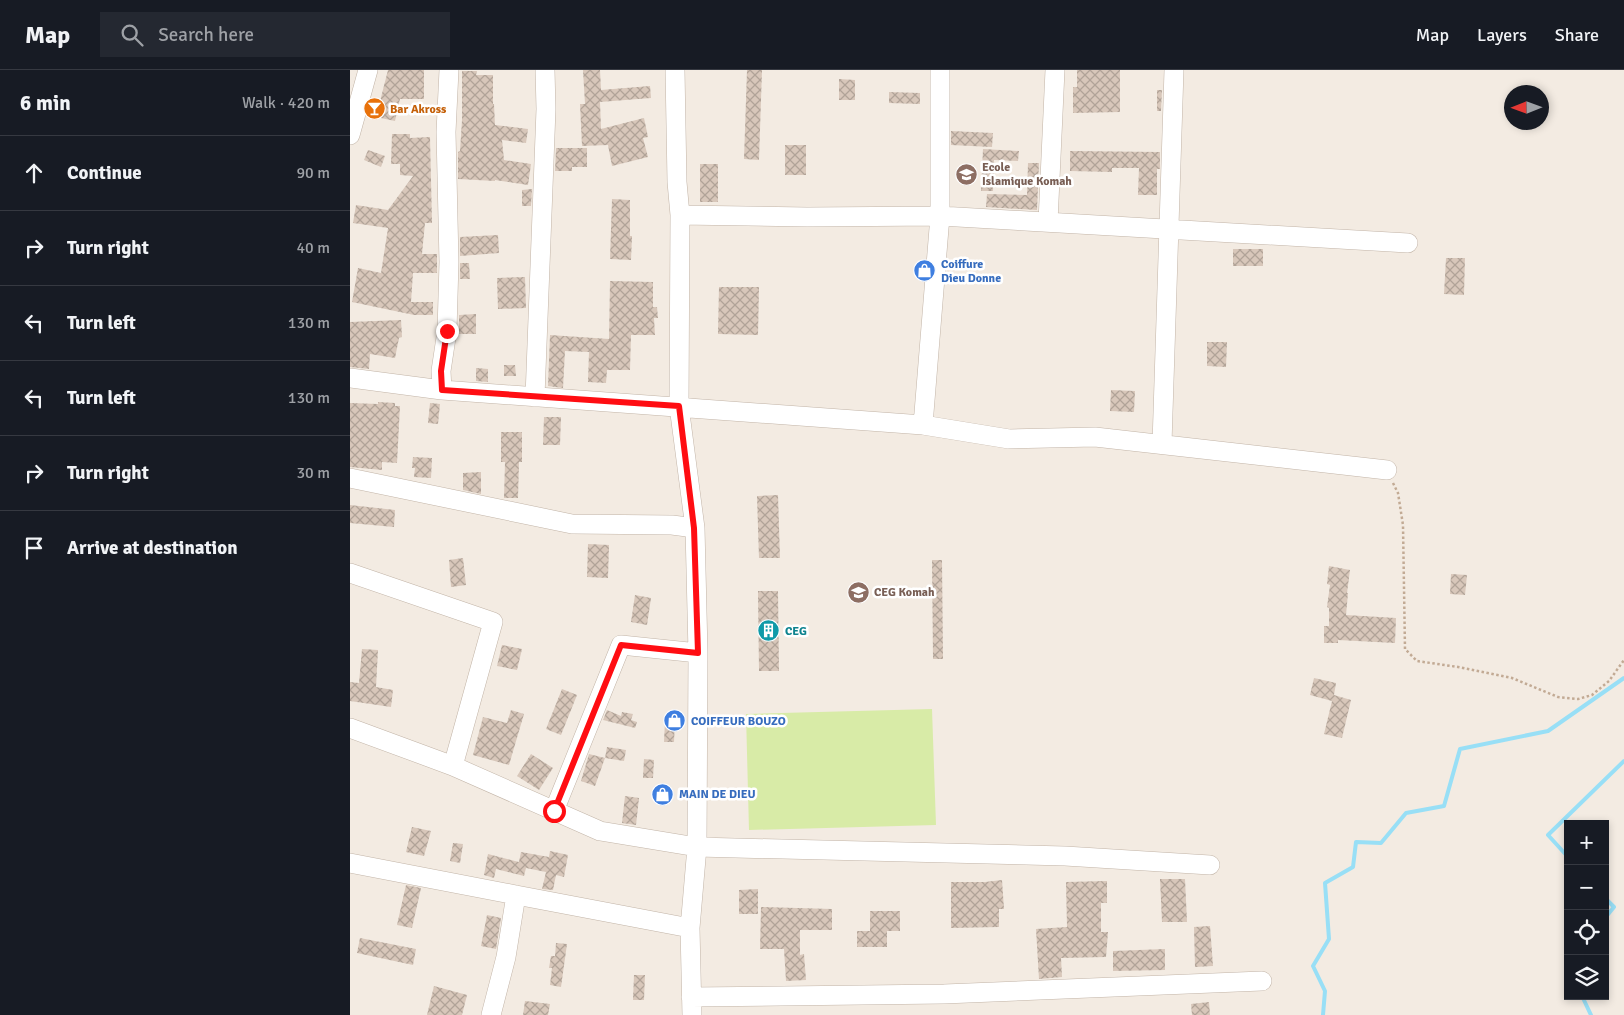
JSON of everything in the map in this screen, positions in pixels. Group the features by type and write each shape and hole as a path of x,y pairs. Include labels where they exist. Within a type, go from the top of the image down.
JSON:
{"street":[{"path":"350,135 368,70"},
{"path":"442,390 441,371 448,321 449,262 446,132 450,70"},
{"path":"535,396 546,109 545,70"},
{"path":"674,70 677,182 680,216 679,406 694,528 698,653 697,847 690,928 692,1006 1262,981"},
{"path":"923,425 940,216 940,70"},
{"path":"1048,222 1055,70"},
{"path":"1162,444 1174,70"},
{"path":"680,216 940,216 1408,244"},
{"path":"350,378 442,390 923,425 1009,439 1094,437 1387,470"},
{"path":"350,478 572,524 672,525 694,528"},
{"path":"350,573 493,622 453,766"},
{"path":"554,811 621,645 698,653"},
{"path":"350,728 453,766 600,831 697,847 1065,856 1210,865"},
{"path":"350,863 690,928"},
{"path":"491,1015 506,957 516,894"}],"path":[{"path":"1387,470 1398,493 1403,525 1405,649 1417,661 1512,678 1558,697 1578,699 1592,695 1609,681 1624,660"}],"green space":[{"path":"932,709 936,825 749,830 746,714"}],"building":[{"path":"388,70 424,70 424,99 400,99 395,121 376,117"},
{"path":"583,70 600,70 601,90 650,86 651,98 600,102 601,129 644,118 648,137 643,138 648,157 612,166 608,145 582,146 580,104 585,104"},
{"path":"747,70 762,70 759,160 744,159"},
{"path":"1077,70 1120,70 1120,112 1073,113 1073,87 1077,87"},
{"path":"462,71 477,71 476,75 493,75 495,125 528,129 526,143 502,140 504,160 531,164 528,185 495,180 458,179 458,152 460,151 462,120"},
{"path":"839,79 855,80 855,100 839,100"},
{"path":"1157,90 1162,90 1161,111 1157,111"},
{"path":"889,92 920,93 920,104 889,103"},
{"path":"951,131 993,133 992,147 951,145"},
{"path":"392,134 410,134 410,138 430,137 432,223 425,223 422,254 437,254 437,273 413,273 411,302 433,302 433,315 414,315 352,302 358,268 381,273 388,228 353,223 356,205 388,210 413,176 400,175 400,164 391,164"},
{"path":"785,145 806,145 806,175 785,175"},
{"path":"556,148 587,148 587,167 572,167 572,171 555,171"},
{"path":"983,149 1019,151 1018,161 994,160 993,191 981,191"},
{"path":"368,150 385,156 381,167 364,160"},
{"path":"1070,151 1160,152 1160,169 1157,169 1157,195 1138,195 1139,168 1112,168 1112,172 1070,171"},
{"path":"1028,163 1039,163 1037,210 986,207 987,194 1027,195"},
{"path":"700,164 718,164 718,202 700,202"},
{"path":"532,189 531,206 522,206 522,190"},
{"path":"612,199 630,200 631,260 610,259"},
{"path":"498,235 499,253 460,256 460,237"},
{"path":"1233,249 1263,249 1263,266 1233,266"},
{"path":"1446,258 1465,258 1464,295 1444,294"},
{"path":"460,263 469,263 470,279 460,279"},
{"path":"525,277 526,308 498,309 497,278"},
{"path":"610,281 653,282 653,307 657,307 658,318 654,318 655,335 631,335 630,370 607,370 606,383 588,382 589,352 565,351 563,388 548,386 550,335 609,339"},
{"path":"719,287 759,287 758,335 718,334"},
{"path":"476,314 476,334 459,334 459,315"},
{"path":"401,320 402,337 399,338 395,358 370,354 369,369 350,367 350,322"},
{"path":"1207,342 1227,342 1226,367 1207,366"},
{"path":"504,365 515,365 516,376 504,376"},
{"path":"476,368 488,369 488,382 476,381"},
{"path":"1111,390 1135,391 1134,412 1110,411"},
{"path":"378,402 395,403 395,406 400,406 397,463 382,462 382,470 350,467 350,403 378,404"},
{"path":"430,403 440,404 438,424 428,423"},
{"path":"544,417 561,417 560,445 543,445"},
{"path":"501,432 522,432 522,462 519,462 518,498 504,498 505,462 501,462"},
{"path":"413,457 432,458 431,478 414,477 415,468 412,468"},
{"path":"481,472 481,494 463,490 463,473"},
{"path":"778,495 780,558 759,558 757,496"},
{"path":"350,505 395,510 394,527 350,523"},
{"path":"588,544 609,545 608,578 587,577"},
{"path":"463,558 466,585 451,587 449,560"},
{"path":"932,560 942,560 943,659 933,659"},
{"path":"1329,566 1350,570 1346,615 1396,618 1395,643 1338,640 1338,643 1324,643 1324,626 1329,626 1329,608 1327,607 1330,585 1327,584"},
{"path":"1451,574 1467,575 1465,595 1450,594"},
{"name":"CEG","path":"758,591 778,591 779,671 759,671"},
{"path":"635,595 651,598 647,625 631,622"},
{"path":"502,645 522,649 517,670 497,666"},
{"path":"362,649 378,650 376,687 393,690 391,707 350,701 350,682 359,683"},
{"path":"1314,678 1336,683 1334,695 1351,700 1342,738 1324,734 1332,701 1310,695"},
{"path":"562,689 577,695 561,735 546,729"},
{"path":"511,710 524,714 509,765 473,755 483,717 507,723"},
{"path":"607,710 621,716 622,712 633,714 631,720 637,722 635,728 603,720"},
{"path":"665,721 675,721 674,742 664,742"},
{"path":"607,747 626,750 624,761 605,758"},
{"path":"531,754 553,768 539,790 517,776"},
{"path":"589,754 605,758 595,786 581,781"},
{"path":"644,759 654,760 653,778 643,778"},
{"path":"625,796 639,798 636,825 622,823"},
{"path":"412,827 431,831 424,856 406,852"},
{"path":"453,843 463,844 460,863 450,861"},
{"path":"550,851 568,855 564,877 556,875 553,890 542,889 546,872 526,868 524,876 496,869 494,878 484,875 488,854 519,862 521,852 549,857"},
{"path":"1160,879 1185,879 1187,922 1162,922"},
{"path":"1002,880 1004,909 999,909 999,927 951,928 951,882"},
{"path":"1107,881 1107,903 1101,903 1101,932 1108,932 1106,957 1061,958 1062,977 1039,979 1036,929 1067,927 1066,882"},
{"path":"406,885 421,888 412,928 397,925"},
{"path":"758,889 758,914 739,914 739,890"},
{"path":"761,907 832,909 832,930 800,930 800,955 804,954 806,980 786,981 784,949 760,949"},
{"path":"870,911 900,911 900,931 887,931 887,947 857,947 857,931 870,931"},
{"path":"487,915 501,918 496,949 481,946"},
{"path":"1210,926 1213,966 1195,967 1194,927"},
{"path":"360,938 416,949 413,965 357,953"},
{"path":"556,943 567,944 561,987 550,985 552,968 549,968 551,956 555,956"},
{"path":"1165,949 1165,970 1113,971 1113,951"},
{"path":"634,975 645,975 644,1000 633,1000"},
{"path":"434,986 467,995 462,1015 427,1015"},
{"path":"525,1001 550,1004 548,1015 523,1015"},
{"path":"1209,1002 1210,1015 1192,1015 1191,1004"}],"waterway":[{"path":"1323,1015 1325,991 1313,966 1329,939 1325,883 1353,867 1356,842 1381,843 1406,813 1444,806 1460,749 1548,731 1624,678"},
{"path":"1564,853 1548,835 1624,761"},
{"path":"1609,902 1614,907 1609,913"},
{"path":"1584,1000 1591,1015"}],"place":[{"name":"Bar Akross","path":"374,109"},
{"name":"Ecole Islamique Komah","path":"966,174"},
{"name":"Coiffure Dieu Donne","path":"925,271"},
{"name":"CEG Komah","path":"858,592"},
{"name":"CEG","path":"769,631"},
{"name":"COIFFEUR BOUZO","path":"675,721"},
{"name":"MAIN DE DIEU","path":"663,794"}],"route":[{"path":"447,331 441,371 442,390 679,406 694,528 698,653 621,645 554,811"}]}
